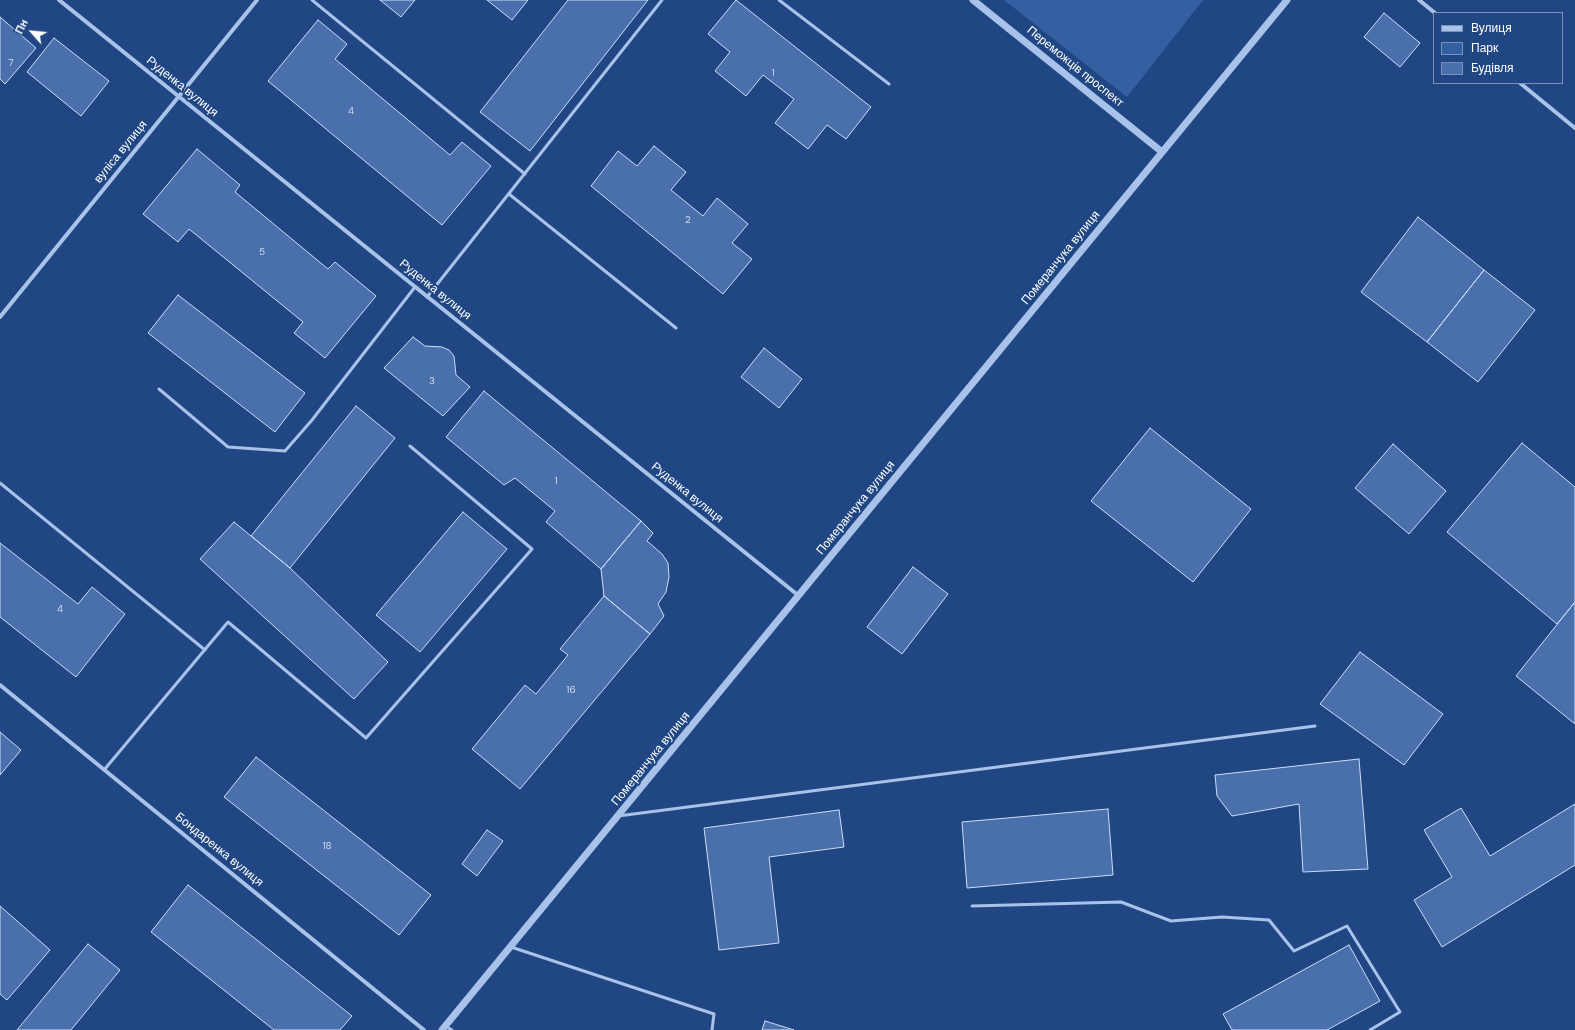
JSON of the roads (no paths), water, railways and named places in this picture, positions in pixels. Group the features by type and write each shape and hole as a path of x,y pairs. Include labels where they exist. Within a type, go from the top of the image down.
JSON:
{"street":[{"name":"Руденка вулиця","path":"59,0 799,596"},
{"name":"вуліса вулиця","path":"0,317 257,0"},
{"name":"Переможців проспект","path":"974,0 1162,152"},
{"name":"Померанчука вулиця","path":"446,1029 510,947 1287,0"},
{"path":"1419,0 1434,12"},
{"path":"1521,84 1575,128"},
{"name":"Бондаренка вулиця","path":"0,685 424,1030"}],"lane":[{"path":"312,0 525,174"},
{"path":"428,297 662,0"},
{"path":"779,0 889,84"},
{"path":"509,194 676,328"},
{"path":"159,389 228,448 285,451 312,420 415,287"},
{"path":"104,770 228,622 366,738 532,549 410,446"},
{"path":"0,482 204,650"},
{"path":"618,816 1315,726"},
{"path":"972,906 1121,902 1171,921 1222,917 1269,920 1294,951 1347,926 1400,1012 1370,1030"},
{"path":"510,947 714,1014 712,1030"}]}
